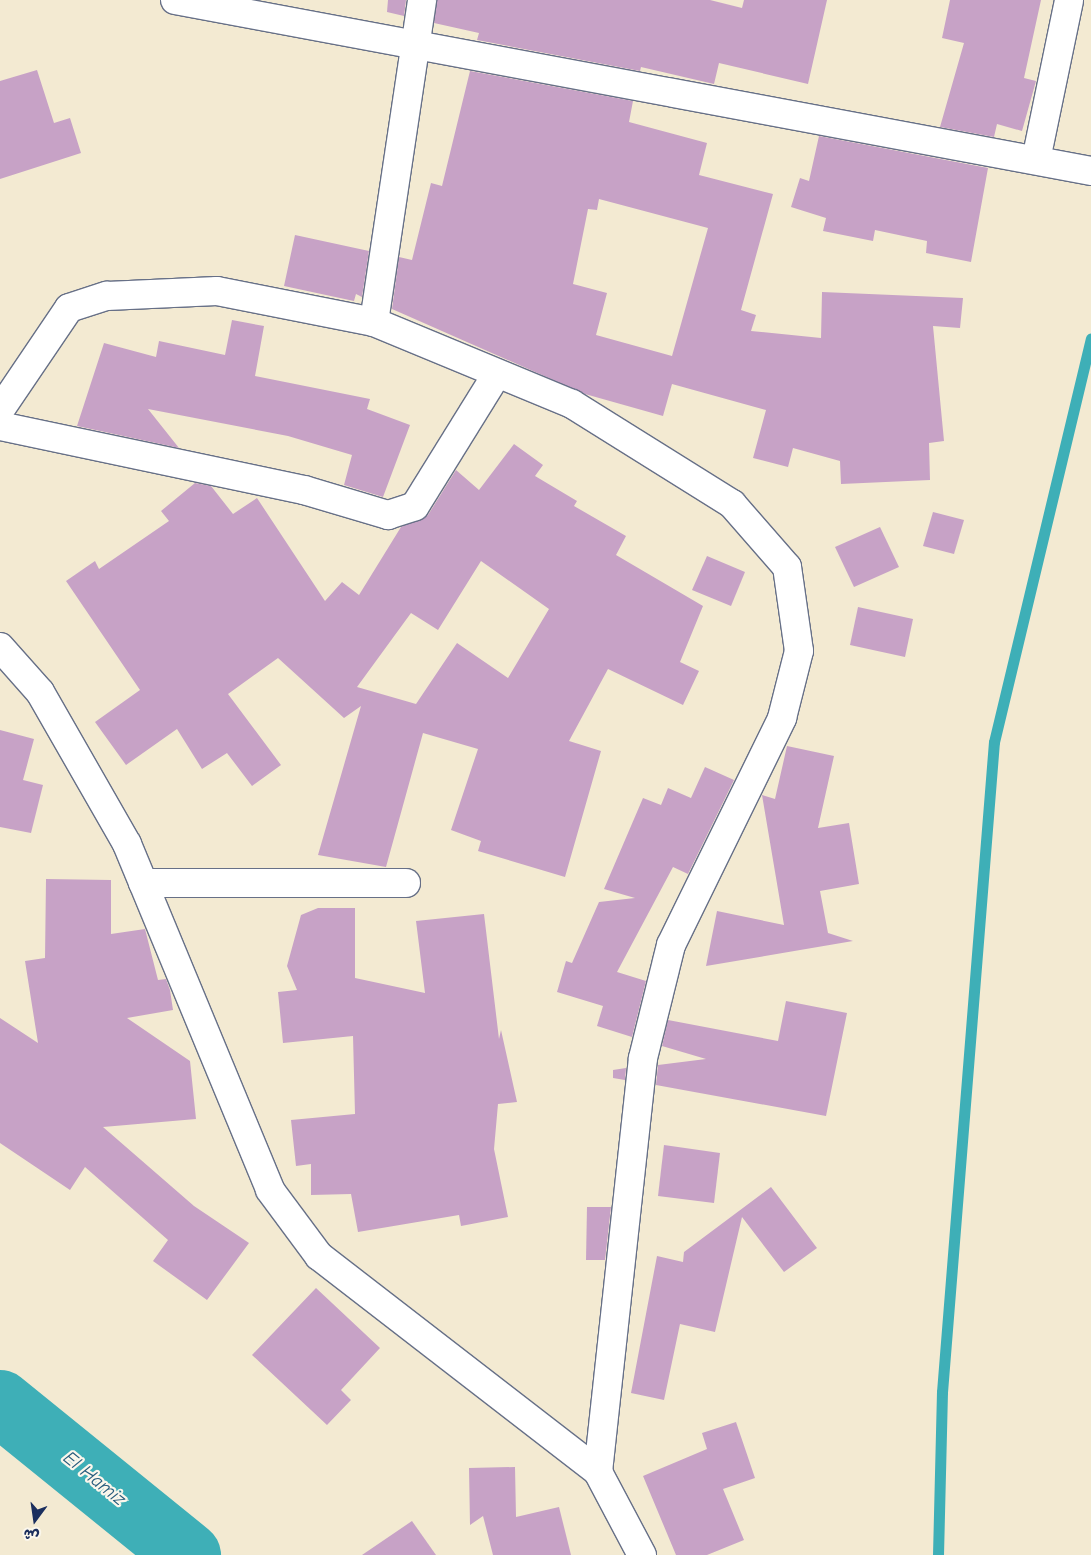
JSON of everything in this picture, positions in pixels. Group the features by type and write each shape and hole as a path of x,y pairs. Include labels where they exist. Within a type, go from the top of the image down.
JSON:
{"street":[{"path":"175,0 416,42 1091,171"},
{"path":"374,322 422,0"},
{"path":"1036,160 1068,0"},
{"path":"0,410 69,308 107,296 217,291 374,322 572,404 732,504 787,567 799,651 782,718 671,945 643,1058 598,1472"},
{"path":"0,426 304,490 388,515 415,506 497,374"},
{"path":"0,647 40,692 127,844 270,1190 319,1256 598,1472 642,1555"},
{"path":"143,883 406,883"}],"building":[{"path":"388,0 406,0 404,16 387,12"},
{"path":"437,0 710,0 742,8 744,0 827,0 808,84 719,63 714,84 641,67 640,71 477,40 479,33 434,23"},
{"path":"950,0 1041,0 1024,78 1036,81 1022,131 997,124 994,137 940,127 964,43 942,38"},
{"path":"37,70 54,123 70,118 81,153 0,179 0,81"},
{"path":"470,71 633,101 629,122 707,143 699,175 773,194 741,310 756,315 751,331 821,338 822,292 963,298 960,328 933,326 944,441 929,443 930,480 841,484 840,461 793,448 788,467 753,458 766,410 672,384 663,416 585,394 392,309 399,257 412,260 431,183 442,186","holes":["599,199 708,228 672,356 596,335 607,293 573,284 588,209 597,210"]},
{"path":"819,136 988,168 971,262 926,253 927,241 875,230 873,241 823,231 826,218 791,207 800,178 809,181"},
{"path":"295,235 369,251 362,297 356,294 354,301 284,286"},
{"path":"232,320 264,326 255,376 370,399 367,409 410,425 383,497 344,485 352,455 288,436 148,409 179,448 77,426 104,343 156,357 159,341 225,355"},
{"path":"514,444 543,465 535,476 577,501 574,506 626,536 616,555 703,606 680,662 699,671 683,705 608,669 569,741 601,751 565,877 478,851 481,841 451,830 478,749 423,733 386,867 318,855 361,706 344,718 278,658 228,694 281,765 252,786 227,753 202,769 177,729 126,765 95,722 140,690 66,581 95,561 99,569 169,521 161,511 195,483 211,486 233,514 257,498 325,601 342,582 359,595 401,527 428,515 456,470 479,490","holes":["481,561 549,609 508,678 457,643 416,704 357,687 411,613 438,630"]},
{"path":"933,512 964,520 954,554 923,546"},
{"path":"880,527 899,567 854,587 835,547"},
{"path":"707,556 745,572 731,606 692,590"},
{"path":"858,607 913,619 905,657 850,645"},
{"path":"0,730 34,739 23,780 43,785 31,833 0,827"},
{"path":"787,746 834,756 818,828 849,823 859,884 820,891 828,933 853,941 706,966 717,911 784,925 762,795 775,799"},
{"path":"705,767 734,780 688,874 673,867 617,972 646,981 632,1037 597,1026 603,1006 557,992 566,961 572,963 599,902 635,898 604,889 643,798 661,805 668,788 691,798"},
{"path":"46,879 111,880 111,934 145,929 158,980 166,979 173,1010 127,1018 190,1061 196,1119 103,1127 194,1206 249,1243 207,1300 153,1261 168,1240 85,1167 70,1190 0,1143 0,1018 38,1043 25,961 45,958"},
{"path":"318,908 355,908 355,978 425,993 416,921 484,914 499,1039 501,1030 517,1102 498,1104 494,1149 508,1217 461,1226 459,1215 358,1232 351,1194 311,1195 311,1164 296,1166 291,1120 355,1114 353,1036 283,1043 278,992 297,990 287,966 301,915"},
{"path":"786,1001 847,1013 826,1116 656,1085 658,1065 706,1059 662,1046 668,1020 778,1041"},
{"path":"626,1068 625,1080 613,1078 613,1070"},
{"path":"664,1145 720,1153 714,1203 658,1196"},
{"path":"771,1187 817,1248 784,1272 742,1217 715,1332 680,1324 664,1400 631,1393 657,1256 683,1262 684,1252"},
{"path":"587,1207 611,1207 605,1260 586,1260"},
{"path":"316,1288 380,1348 341,1390 351,1400 327,1425 252,1355"},
{"path":"736,1422 755,1478 723,1489 744,1540 707,1555 676,1555 643,1476 707,1449 702,1433"},
{"path":"515,1467 516,1517 559,1507 571,1555 493,1555 483,1516 470,1525 469,1468"},
{"path":"412,1521 436,1555 362,1555"}],"waterway":[{"path":"938,1555 942,1392 994,742 1091,338"},
{"name":"El Hamiz","path":"0,1403 188,1555"}]}
